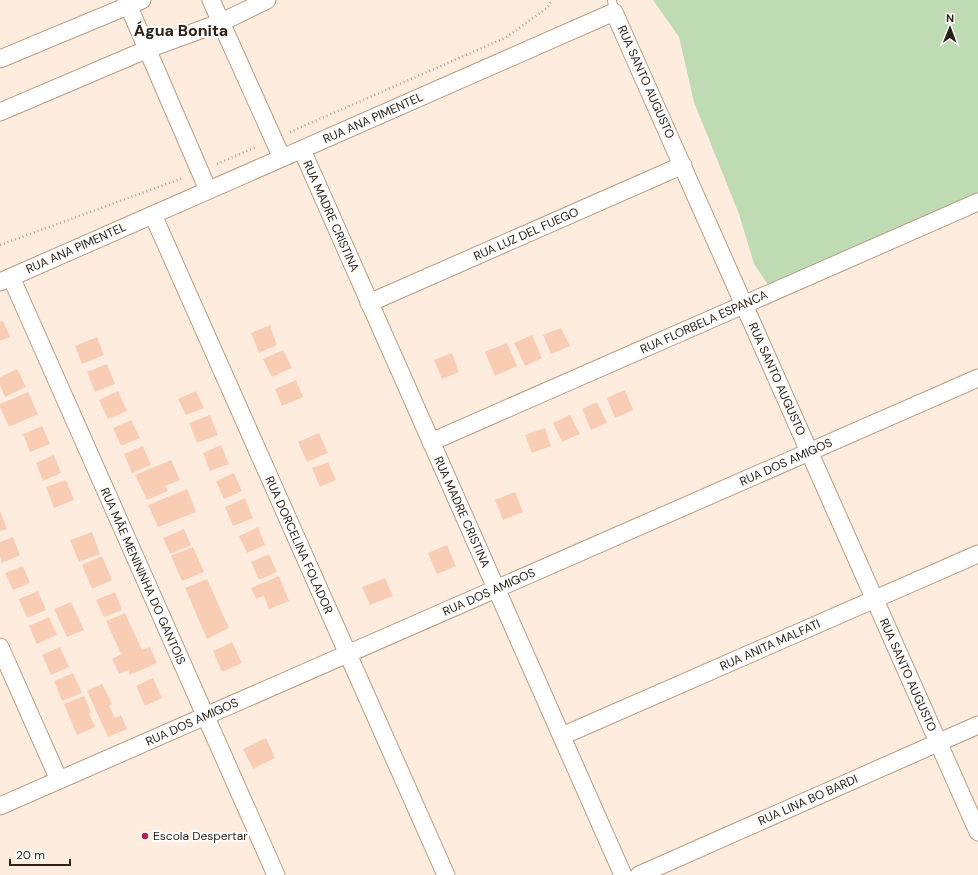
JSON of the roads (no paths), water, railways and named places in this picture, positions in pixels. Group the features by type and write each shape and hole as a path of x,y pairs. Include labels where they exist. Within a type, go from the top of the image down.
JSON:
{"street":[{"path":"211,0 282,158"},
{"path":"0,112 148,49 222,22 267,0"},
{"path":"0,59 132,2 148,49 208,190"},
{"name":"RUA ANA PIMENTEL","path":"5,279 302,150 613,6"},
{"name":"RUA SANTO AUGUSTO","path":"613,6 978,832"},
{"name":"RUA MADRE CRISTINA","path":"302,150 623,875"},
{"name":"RUA LUZ DEL FUEGO","path":"369,303 683,165"},
{"name":"RUA FLORBELA ESPANCA","path":"431,442 978,202"},
{"name":"RUA DORCELINA FOLADOR","path":"153,214 446,875"},
{"name":"RUA MÃE MENININHA DO GANTOIS","path":"5,279 206,716 276,875"},
{"name":"RUA DOS AMIGOS","path":"0,806 978,378"},
{"name":"RUA ANITA MALFATI","path":"562,736 978,554"},
{"path":"0,647 59,780"},
{"name":"RUA LINA BO BARDI","path":"639,875 978,725"}],"place":[{"name":"Escola Despertar","path":"145,836"}],"district":[{"name":"Água Bonita","path":"181,30"}]}
